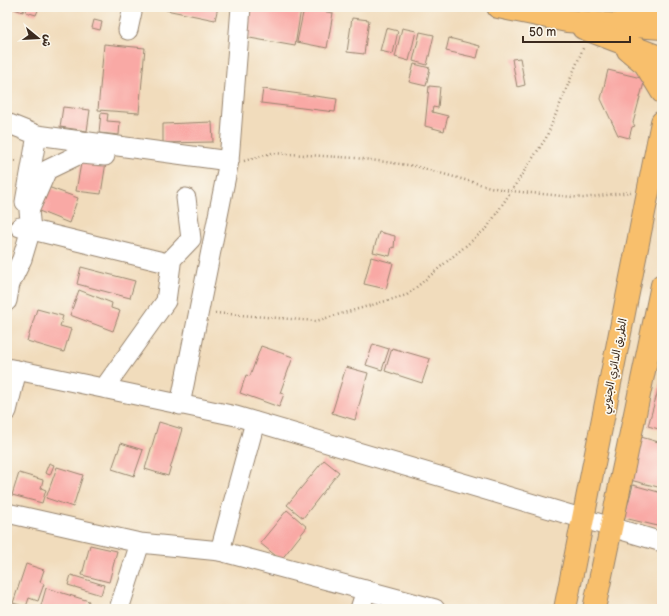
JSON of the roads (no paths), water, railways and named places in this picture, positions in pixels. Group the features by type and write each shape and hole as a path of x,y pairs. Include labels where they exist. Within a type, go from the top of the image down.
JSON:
{"main road":[{"path":"498,7 567,21 619,34 662,58"},
{"path":"619,34 658,7"},
{"path":"567,21 590,31 619,34 662,28"},
{"path":"619,34 645,64 662,92"},
{"name":"الطريق الدائري الجنوبي","path":"565,609 662,122"},
{"path":"594,609 662,284"}],"street":[{"path":"128,30 133,7"},
{"path":"180,404 228,163 241,7"},
{"path":"7,123 37,135 210,158 228,163"},
{"path":"26,228 37,135"},
{"path":"8,292 26,228 29,210 47,170 80,154 178,162 210,158"},
{"path":"168,263 191,239 186,198"},
{"path":"26,228 171,264 166,301 104,388"},
{"path":"7,411 12,369 180,404 255,422 662,542"},
{"path":"220,551 255,422"},
{"path":"7,513 140,543 220,551 435,609"},
{"path":"119,609 140,543"},
{"path":"360,609 366,590"}]}
